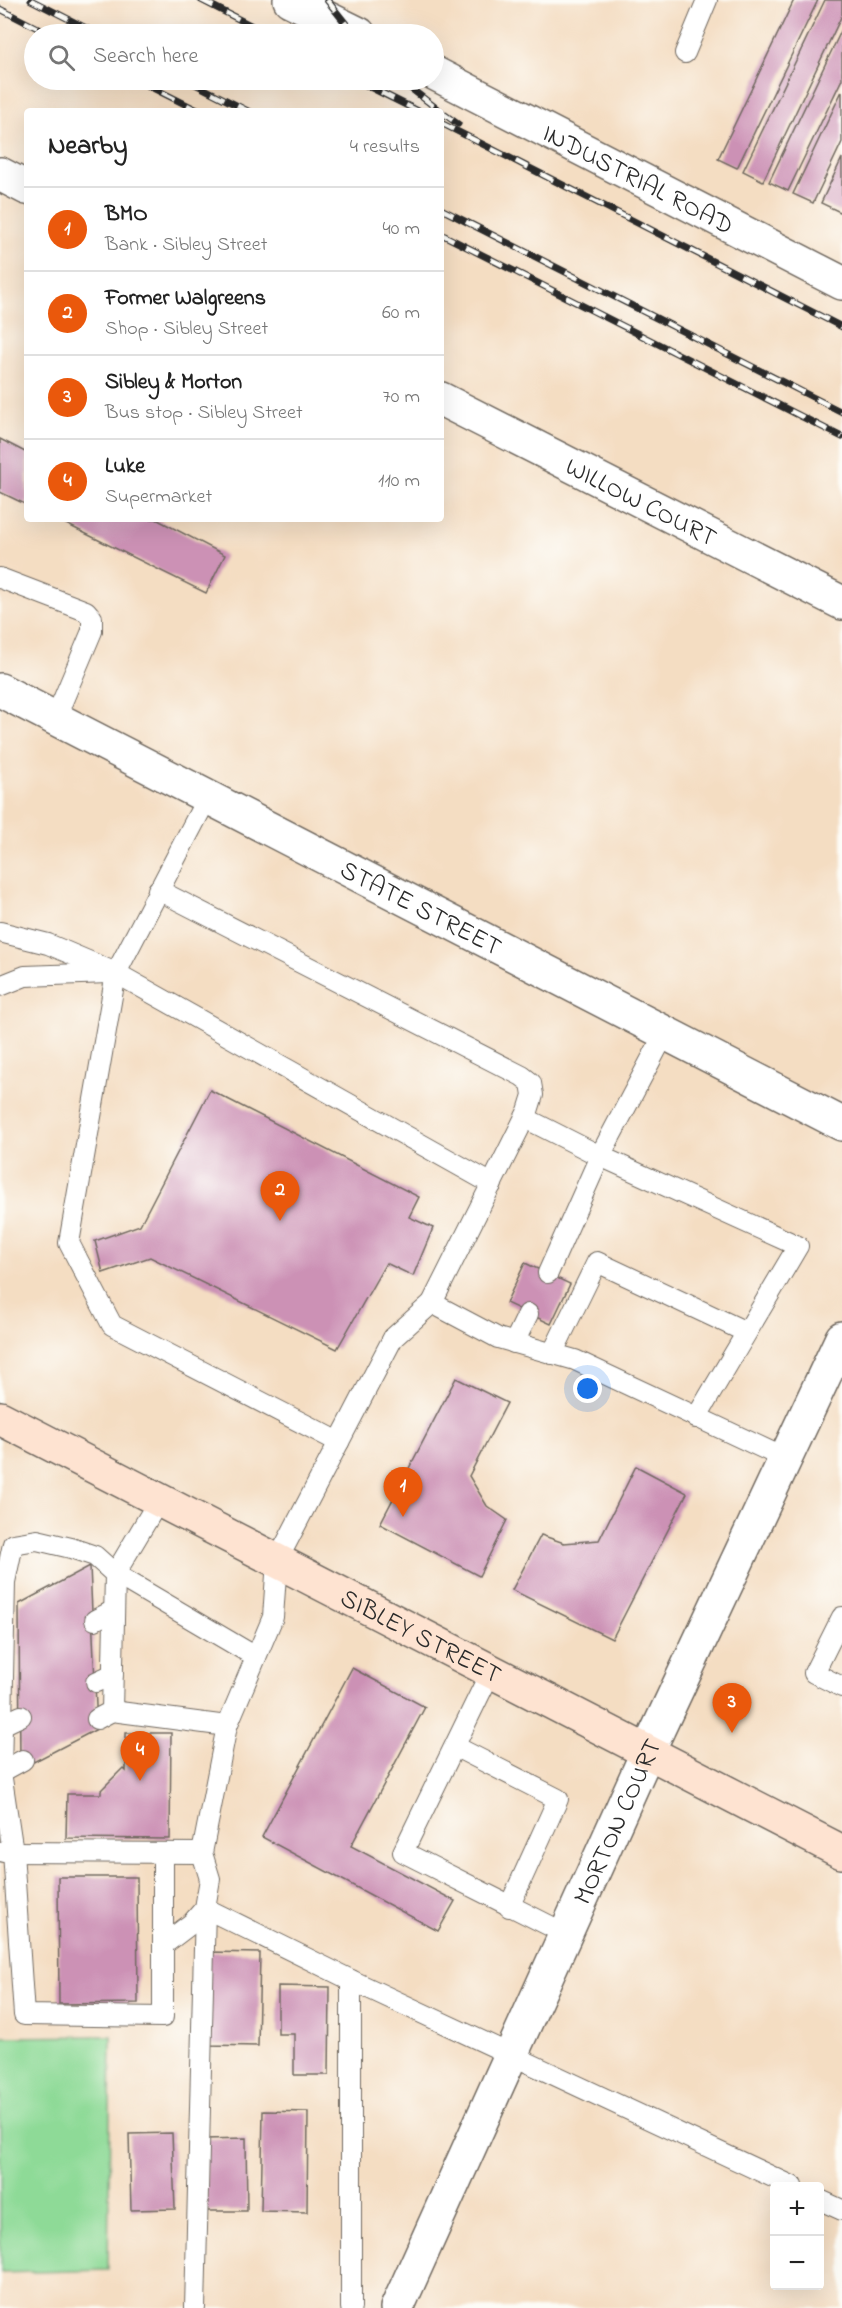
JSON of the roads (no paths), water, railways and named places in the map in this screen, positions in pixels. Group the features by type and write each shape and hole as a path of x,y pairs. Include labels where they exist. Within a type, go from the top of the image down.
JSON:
{"main road":[{"name":"SIBLEY STREET","path":"0,1418 842,1852"}],"street":[{"path":"290,0 338,24"},
{"name":"INDUSTRIAL ROAD","path":"444,78 842,283"},
{"path":"0,174 24,186"},
{"name":"WILLOW COURT","path":"444,401 842,603"},
{"name":"STATE STREET","path":"0,690 842,1124"},
{"name":"MORTON COURT","path":"397,2308 648,1751 842,1338"}],"lane":[{"path":"685,54 707,0"},
{"path":"0,578 86,611 92,618 92,631 55,719"},
{"path":"207,798 116,973 69,1243 112,1325 339,1442"},
{"path":"158,890 522,1076 531,1083 533,1095 525,1118 432,1303 393,1338 277,1561 273,1617 226,1726 202,1853 210,1879 205,1908 195,2308"},
{"path":"0,932 48,944 116,973 492,1184"},
{"path":"0,986 25,976 116,973"},
{"path":"548,1273 600,1156 665,1033"},
{"path":"525,1118 600,1156 798,1246 696,1418"},
{"path":"552,1354 597,1262 746,1332"},
{"path":"432,1303 498,1338 575,1360 784,1458"},
{"path":"514,1343 528,1314"},
{"path":"159,1500 106,1571 114,1610 105,1678 105,1715 226,1726"},
{"path":"163,1854 163,2017 24,2015 1,1772 2,1623 5,1582 13,1544 37,1540 95,1556 106,1571 256,1657"},
{"path":"95,1620 114,1610"},
{"path":"2,1623 21,1613"},
{"path":"842,1617 814,1672 842,1687"},
{"path":"3,1668 20,1659"},
{"path":"491,1671 403,1852 566,1934"},
{"path":"2,1725 21,1716"},
{"path":"456,1747 558,1799 509,1907"},
{"path":"1,1772 23,1760"},
{"path":"7,1852 202,1853"},
{"path":"163,1945 192,1923 205,1908"},
{"path":"205,1908 351,1980 781,2182"},
{"path":"351,1980 351,2308"},
{"path":"824,2202 842,2210"}],"railway":[{"path":"31,0 78,24"},
{"path":"201,0 248,24"},
{"path":"327,0 346,24"},
{"path":"0,9 29,24"},
{"path":"157,90 193,108"},
{"path":"207,90 242,108"},
{"path":"376,90 412,108"},
{"path":"413,90 436,108"},
{"path":"444,114 458,124"},
{"path":"444,125 842,327"},
{"path":"444,211 842,412"},
{"path":"444,236 842,437"}],"place":[{"name":"Former Walgreens","path":"280,1221"},
{"name":"BMO","path":"403,1517"},
{"name":"Sibley & Morton","path":"732,1733"},
{"name":"Luke","path":"140,1781"}]}
